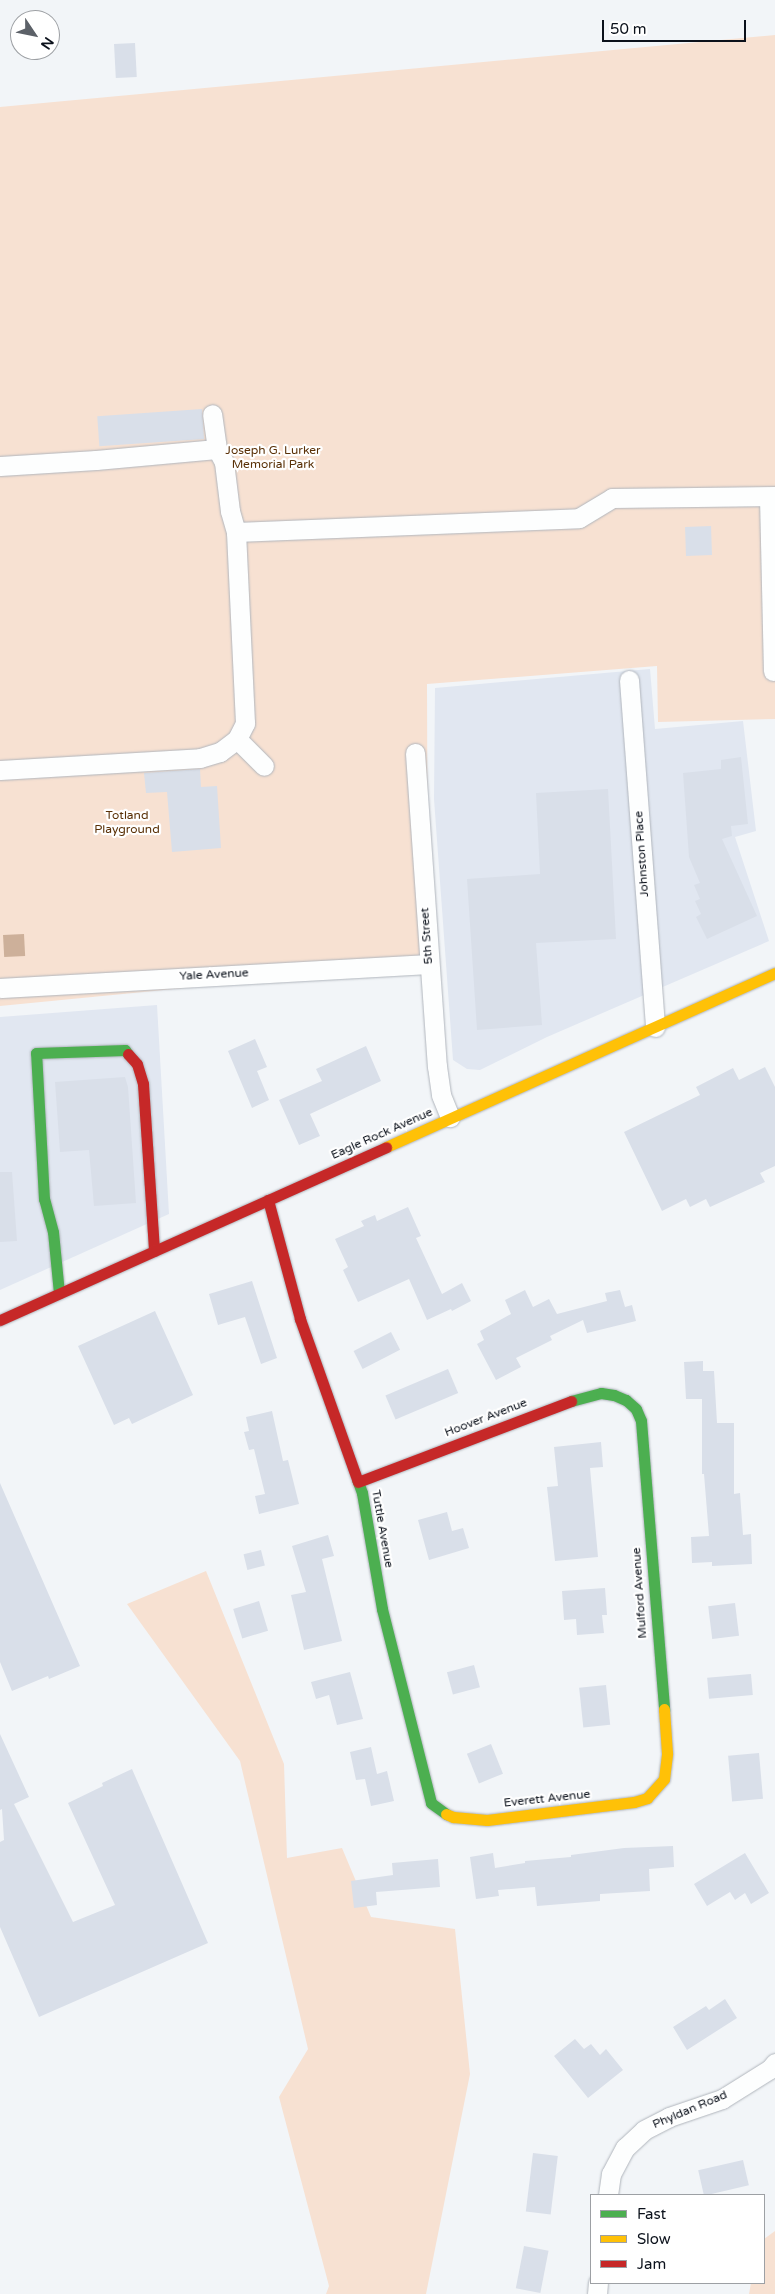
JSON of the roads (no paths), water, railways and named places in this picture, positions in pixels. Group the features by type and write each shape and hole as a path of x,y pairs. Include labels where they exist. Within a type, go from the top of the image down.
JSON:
{"street":[{"path":"0,770 200,758 220,752 237,739 245,723 236,532 230,511 224,462 217,449 212,414"},
{"path":"0,466 96,460 217,449"},
{"path":"236,532 579,518 612,498 772,496 774,671"},
{"name":"Johnston Place","path":"629,680 655,1028"},
{"path":"237,739 264,766"},
{"name":"5th Street","path":"415,753 428,964 441,1095 450,1117"},
{"name":"Yale Avenue","path":"0,988 428,964"},
{"name":"Eagle Rock Avenue","path":"0,1320 775,973"},
{"path":"59,1293 53,1232 44,1199 36,1053 125,1050 137,1064 143,1084 154,1251"},
{"name":"Tuttle Avenue","path":"268,1200 300,1318 362,1493 382,1609 431,1803 437,1808"},
{"name":"Hoover Avenue","path":"358,1482 584,1396 601,1392 626,1400"},
{"name":"Mulford Avenue","path":"626,1400 636,1409 641,1421 666,1753 664,1779 658,1788"},
{"name":"Everett Avenue","path":"437,1808 453,1817 487,1820 634,1802 647,1798 658,1788"},
{"name":"Phyldan Road","path":"608,2194 611,2174 625,2148 644,2130 669,2117 722,2098 770,2069 775,2063"}],"park label":[{"name":"Joseph G. Lurker Memorial Park","path":"273,458"},
{"name":"Totland Playground","path":"127,823"}]}
